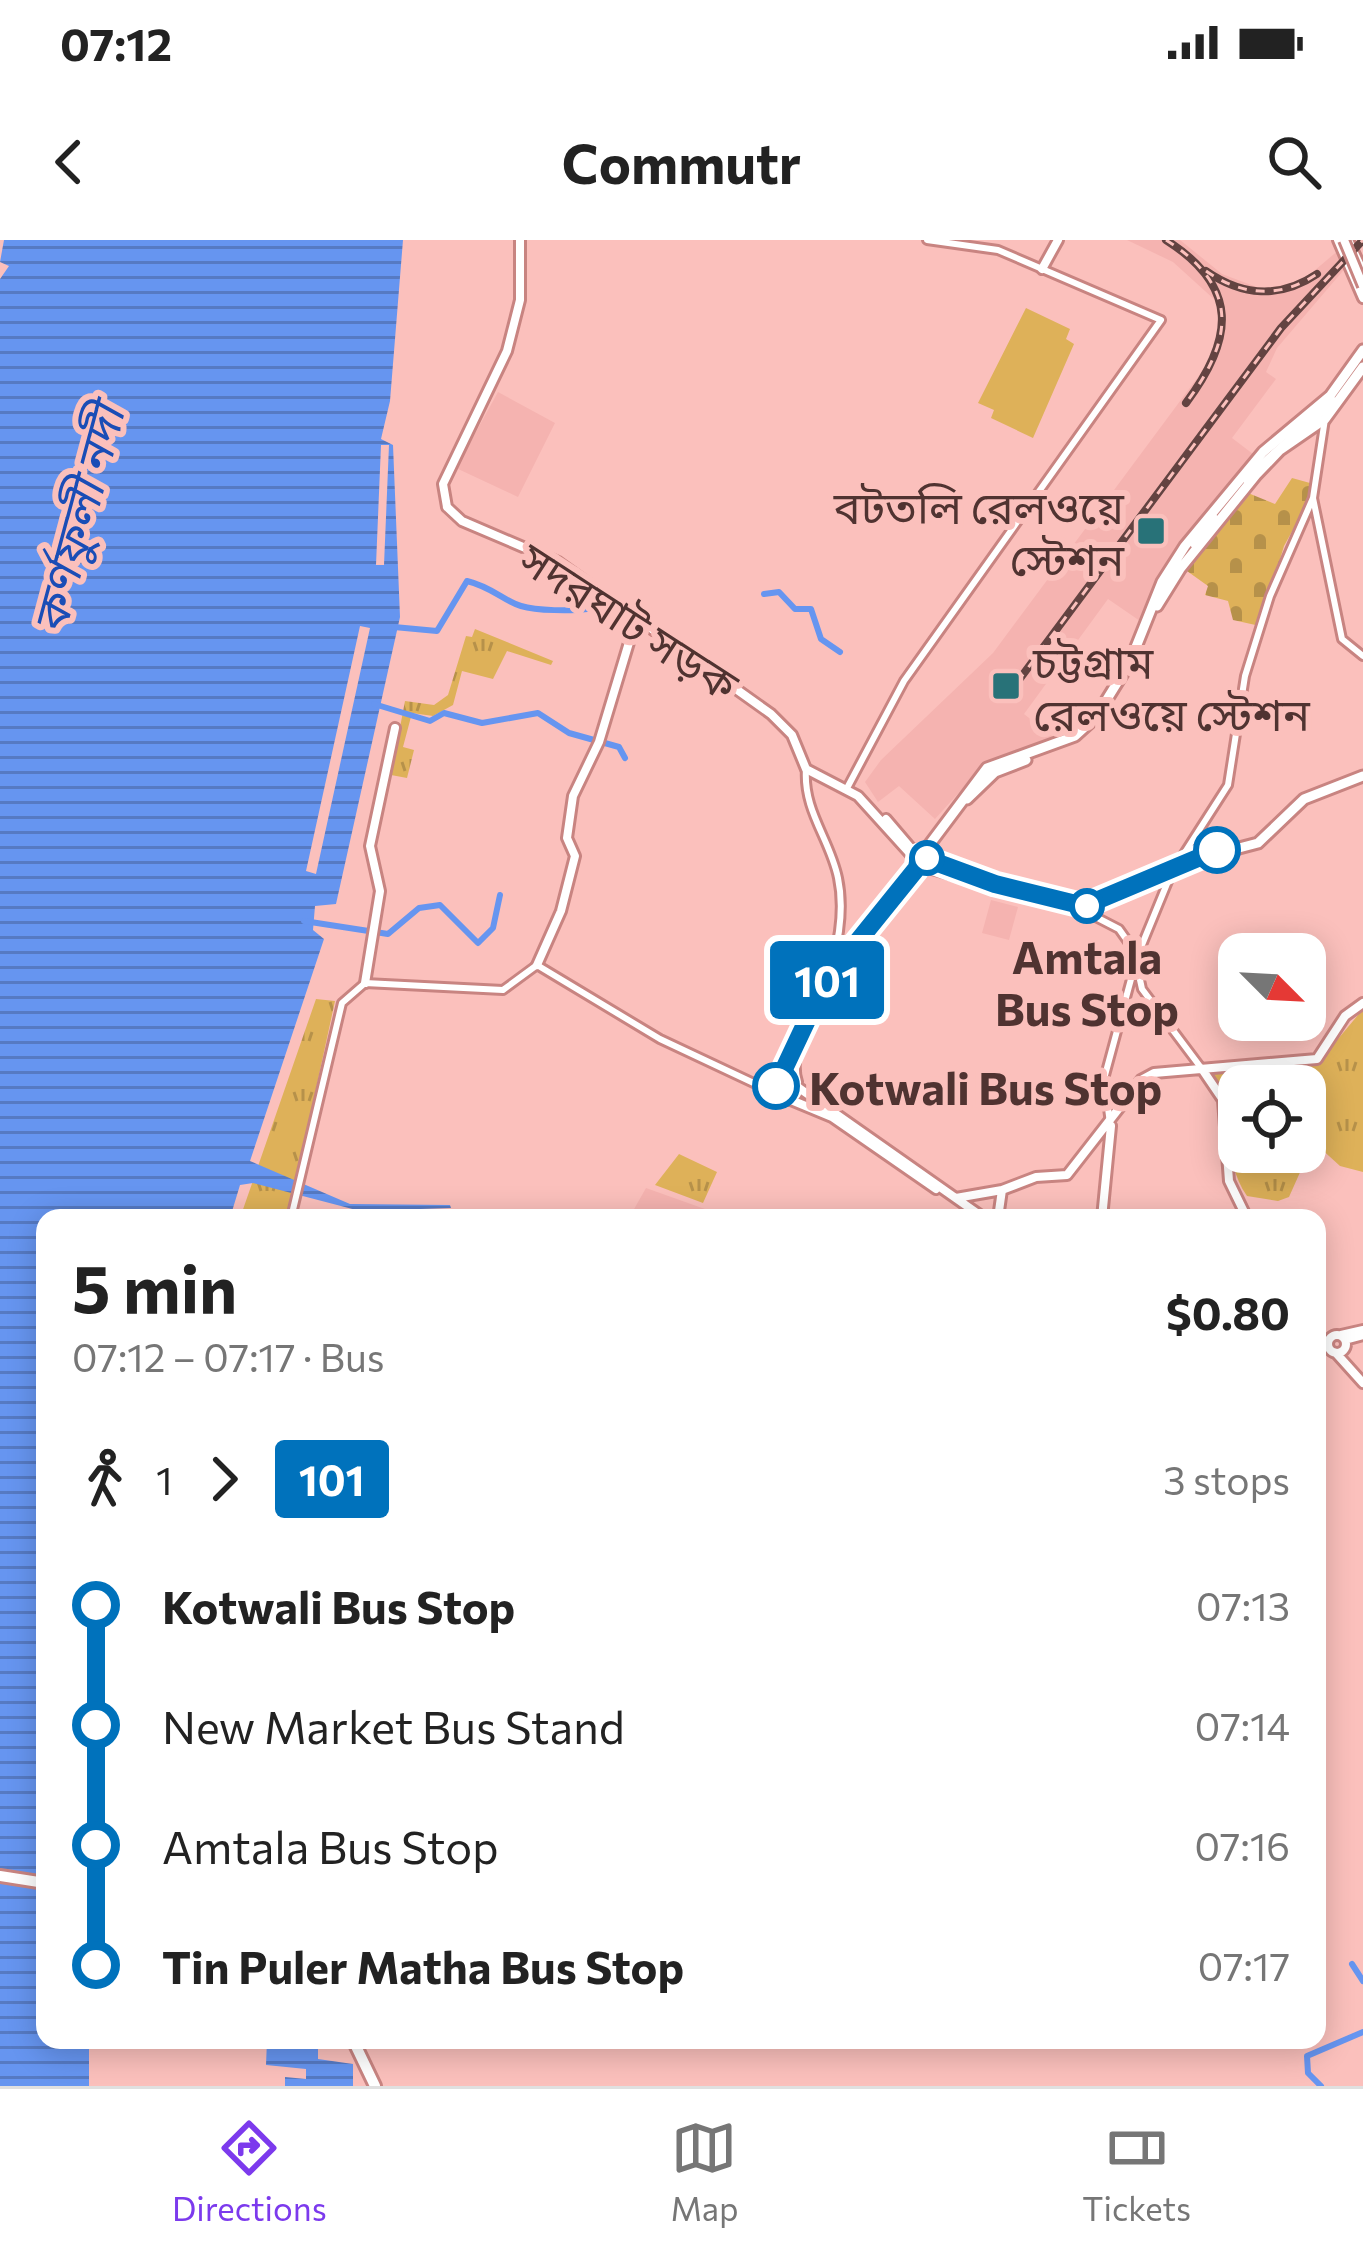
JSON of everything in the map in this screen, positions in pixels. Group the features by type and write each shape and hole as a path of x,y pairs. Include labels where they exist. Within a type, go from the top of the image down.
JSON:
{"highway":[{"path":"0,1880 36,1886"},
{"path":"361,2049 378,2086"}],"main road":[{"name":"সদরঘাট সড়ক","path":"520,240 520,300 507,351 443,484 447,507 463,521 557,562 637,616 774,716 792,735 807,767"},
{"path":"1042,268 1058,240"},
{"path":"1343,240 1363,272"},
{"path":"1343,240 1363,286"},
{"path":"1343,240 1363,298"},
{"path":"1182,559 1238,480 1272,443 1320,407 1363,350"},
{"path":"1182,559 1280,450 1325,419 1363,364"},
{"path":"791,1100 798,1085 794,1068 801,1038 826,988 922,862 971,784 1001,766 1075,736 1096,717 1192,544 1268,455 1328,408 1363,364"},
{"path":"537,965 561,911 574,856 567,838 573,796 599,740 637,616"},
{"path":"365,983 368,937 380,891 370,846 395,728"},
{"path":"807,767 869,806 922,862 1085,912 1173,871"},
{"path":"922,862 1084,906 1258,843 1304,799 1363,774"},
{"path":"922,862 825,982 798,1033 777,1094 832,1118 967,1209"},
{"path":"956,1198 1002,1190 1028,1179 1067,1175 1141,1080 1160,1072 1316,1059 1345,1016 1363,1003"},
{"path":"1202,1069 1223,1100 1229,1181 1243,1209"},
{"path":"783,1078 969,1209"},
{"path":"1103,1209 1111,1124"},
{"path":"999,1209 1002,1190"},
{"path":"1326,1338 1363,1332"},
{"path":"1335,1340 1338,1352 1363,1380"},
{"path":"1335,1340 1338,1352"}],"street":[{"path":"847,788 904,681 1161,320 998,250 927,240"},
{"path":"1111,1124 1104,1079 1137,957 1173,871 1228,785 1245,676 1270,596 1313,498 1325,419"},
{"path":"1313,498 1342,639 1363,656"},
{"path":"807,767 808,805 838,879 835,960 825,982"},
{"path":"1085,912 1119,929 1137,957 1142,989 1202,1069"},
{"path":"293,1209 342,1003 365,983 503,990 537,965 659,1039 777,1094"}],"shaded area":[{"name":"চট্টগ্রাম রেলওয়ে স্টেশন","path":"1127,240 1180,240 1222,274 1262,289 1302,281 1340,249 1348,265 1277,348 1266,372 1276,379 1232,438 1253,454 1157,580 1140,621 1108,599 1024,714 1057,740 982,767 935,819 899,786 878,802 865,782 881,760 993,653 1215,354 1220,331 1216,301 1173,262"},
{"path":"498,392 555,423 518,497 456,468"},
{"path":"991,900 1018,907 1009,940 982,933"},
{"path":"646,1188 705,1209 634,1209"}],"green space":[{"path":"1026,308 1070,329 1066,339 1074,344 1033,438 991,418 994,410 978,403"},
{"path":"1292,478 1310,483 1310,499 1284,546 1260,626 1233,620 1228,601 1205,595 1208,586 1187,571 1189,566 1248,493 1275,504"},
{"path":"475,629 553,661 551,665 507,651 493,679 462,671 453,705 433,716 412,713 403,747 414,750 407,778 391,775 405,701 434,705 448,695 466,636 472,637"},
{"path":"316,999 335,1001 290,1209 243,1209"},
{"path":"1363,1009 1363,1172 1340,1166 1326,1153 1326,1065 1302,1065 1318,1063"},
{"path":"679,1154 717,1172 703,1203 655,1185"},
{"path":"1236,1173 1300,1173 1289,1197 1278,1201 1247,1196"}],"water":[{"name":"কর্ণফুলী নদী","path":"4,240 403,240 390,401 381,439 393,445 400,617 336,904 315,906 313,930 324,939 250,1161 350,1204 451,1208 352,1209 253,1183 240,1185 233,1209 36,1209 36,2049 89,2049 89,2086 0,2086 0,279 9,266 0,262"},
{"path":"267,2049 318,2049 318,2059 353,2064 353,2086 285,2086 285,2077 306,2079 306,2069 266,2065"}],"pier":[{"path":"381,445 389,445 384,565 376,565"},
{"path":"360,626 370,628 316,874 306,871"}],"waterway":[{"path":"394,627 437,631 467,581 521,606 592,609 624,620"},
{"path":"764,594 779,592 795,609 811,609 821,639 840,652"},
{"path":"374,704 430,721 444,713 482,723 538,713 569,733 619,747 625,758"},
{"path":"304,921 388,934 419,908 440,905 478,943 493,928 500,895"},
{"path":"1352,1964 1363,1981"},
{"path":"1326,2048 1363,2032"},
{"path":"1321,2086 1308,2073 1307,2056 1323,2049"}],"railway":[{"path":"1166,240 1207,276 1222,315 1214,357 1186,403"},
{"path":"1007,696 1281,328 1363,240"},
{"path":"1206,271 1233,286 1261,291 1289,288 1317,274"}],"bus line":[{"name":"101","path":"776,1086 825,982 917,868 919,856 995,884 1084,906 1217,850"}],"place":[{"name":"বটতলি রেলওয়ে স্টেশন","path":"1151,531"},
{"name":"চট্টগ্রাম রেলওয়ে স্টেশন","path":"1006,686"},
{"name":"Amtala Bus Stop","path":"1087,906"},
{"name":"Kotwali Bus Stop","path":"776,1086"}]}
